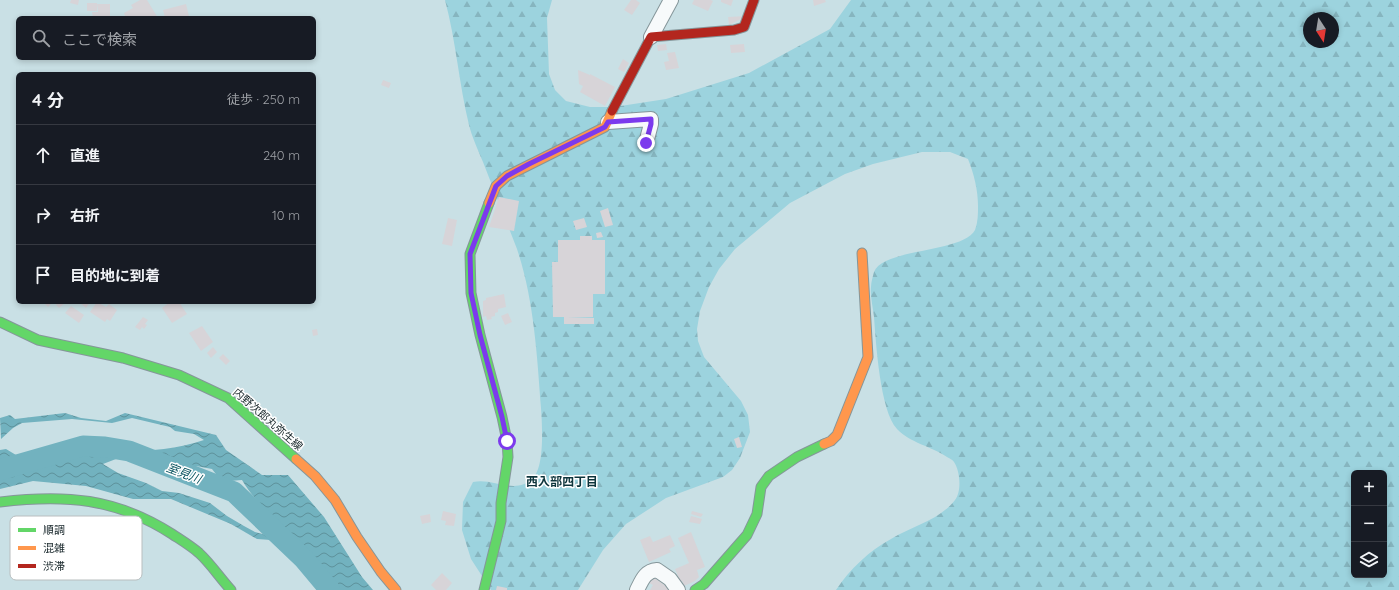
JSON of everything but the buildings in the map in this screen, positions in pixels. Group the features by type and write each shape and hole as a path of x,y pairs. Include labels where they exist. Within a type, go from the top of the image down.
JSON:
{"street":[{"path":"484,590 501,521 501,503 508,452 502,417 480,335 471,293 470,254 496,186 507,176 529,164 605,127 671,0"},
{"path":"652,37 734,30 744,27 754,0"},
{"path":"608,122 651,119 646,143"},
{"path":"695,590 704,584 747,535 757,514 761,487 769,476 797,457 831,441 837,435 868,357 862,253"},
{"name":"内野次郎丸弥生線","path":"0,322 38,340 123,358 179,375 228,398 315,476 336,500 357,537 381,572 396,590"},
{"path":"0,502 24,498 69,498 108,504 142,516"},
{"path":"142,516 166,529 201,555 231,590"},
{"path":"637,590 644,576 651,571 657,570 670,579 678,590"}],"green space":[{"path":"445,0 552,0 547,18 549,74 555,90 566,101 590,107 614,107 666,99 749,73 830,29 851,0 1399,0 1399,590 836,590 847,575 868,555 899,534 942,513 955,500 959,492 958,470 953,461 941,453 908,438 897,429 891,420 883,393 878,359 871,294 871,283 874,272 880,264 892,259 955,243 968,237 975,230 977,224 978,200 974,176 968,159 950,152 922,152 873,164 845,174 790,203 735,249 719,269 709,287 700,311 697,329 698,341 704,357 741,401 748,415 750,432 740,458 732,470 723,477 666,498 626,524 603,550 578,590 491,590 471,559 462,530 463,502 473,482 481,481 519,486 533,478 537,472 542,444 540,388 534,327 523,268 517,249 470,130"}],"water":[{"path":"65,413 81,418 106,421 125,413 216,435 226,450 262,475 288,475 324,517 362,577 373,590 321,590 290,553 271,540 257,539 231,524 171,499 133,499 86,486 33,481 0,489 0,450 6,449 31,464 89,451 154,450 184,446 204,440 194,434 175,431 170,427 132,418 112,423 72,419 22,423 13,428 1,439 0,418 10,415 15,419","holes":["129,457 137,460 177,465 186,468 196,466 212,469 222,479 232,481 242,480 280,529 273,537 255,532 227,516 210,503 179,493 162,491 146,483 118,473 103,464 116,459"]}],"waterway":[{"name":"室見川","path":"0,470 83,446 105,447 129,451 234,492 304,559 330,590"}],"traffic: fast":[{"path":"484,590 501,521 501,503 508,457 507,441 502,417 480,335 471,293 470,254 489,203"},
{"path":"0,322 38,340 123,358 179,375 228,398 296,459"},
{"path":"695,590 704,584 747,535 757,514 761,487 769,476 797,457 824,444"},
{"path":"0,502 68,499 110,506 138,516"},
{"path":"142,518 172,534 193,548 208,562 231,590"}],"traffic: slow":[{"path":"489,203 496,186 507,176 605,127 612,111"},
{"path":"824,444 831,441 837,435 868,357 862,253"},
{"path":"296,459 315,476 335,500 357,537 381,572 396,590"}],"traffic: jam":[{"path":"612,111 651,37 734,30 744,27 754,0"}],"district":[{"name":"西入部四丁目","path":"562,481"}],"route":[{"path":"507,441 471,293 470,254 496,186 507,176 605,127 608,122 651,119 646,143"}]}
